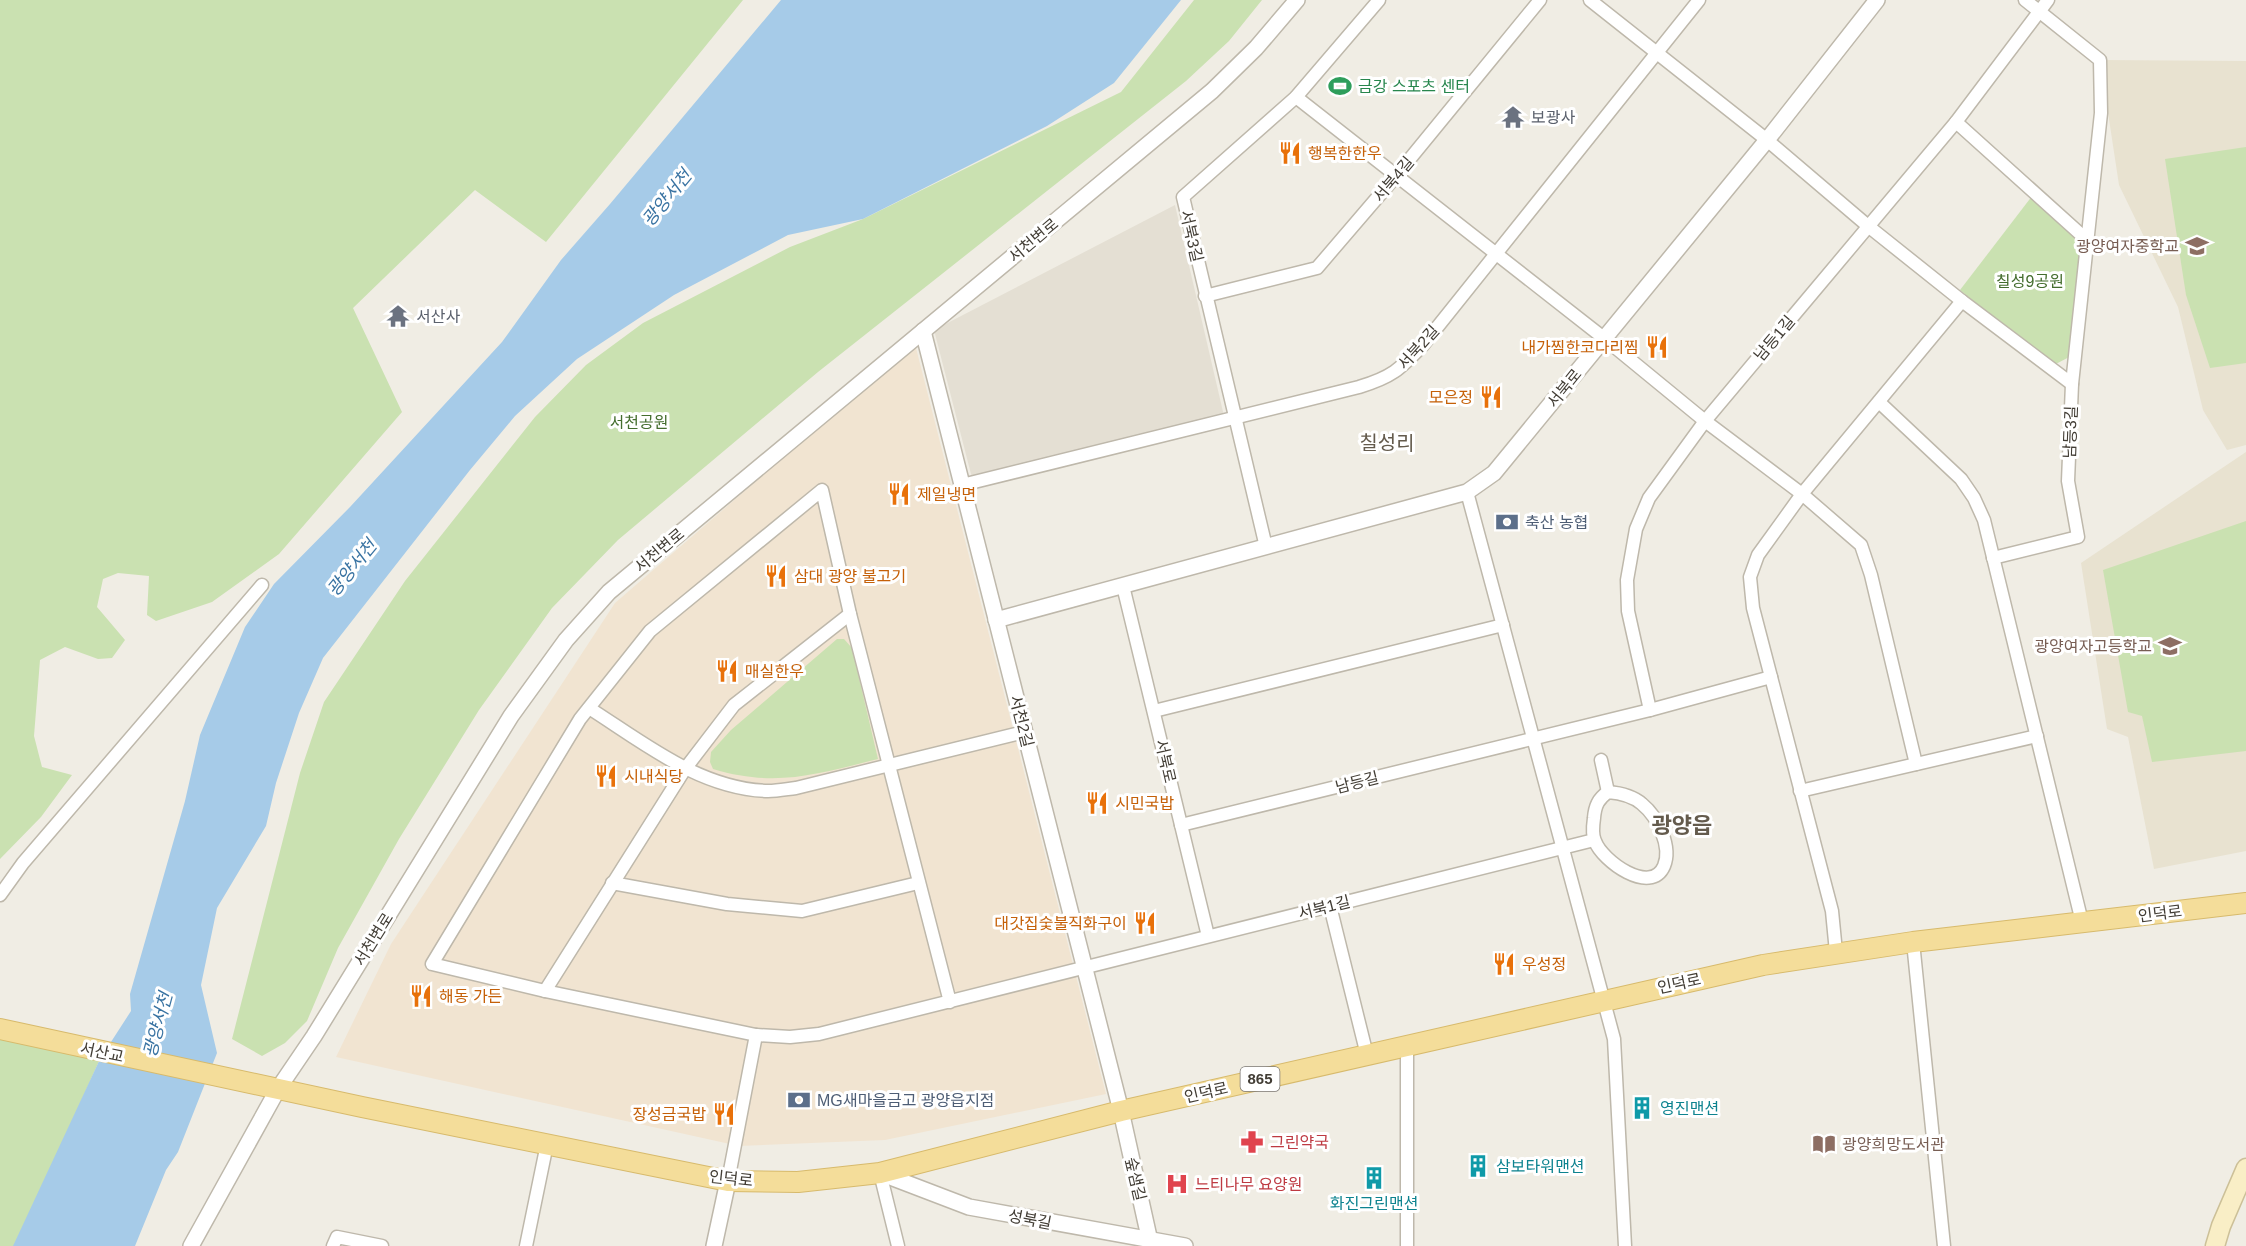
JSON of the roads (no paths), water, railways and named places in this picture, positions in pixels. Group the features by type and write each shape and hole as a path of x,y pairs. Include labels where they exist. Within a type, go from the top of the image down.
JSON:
{"main road":[{"name":"인덕로","path":"240,1081 728,1181 798,1182 880,1173 1121,1111 1763,964 1913,942 2246,903"},
{"name":"서산교","path":"0,1029 240,1081"},
{"path":"2215,1246 2221,1226 2244,1176"}],"street":[{"name":"서천변로","path":"191,1246 278,1089 314,1036 511,716 566,640 609,592 1212,91 1256,48 1297,0"},
{"name":"서북3길","path":"1266,547 1183,197 1296,97 1379,0"},
{"name":"서북4길","path":"1205,296 1317,268 1540,0"},
{"path":"1590,0 1767,140 1868,226 1962,301 2072,384"},
{"name":"서북2길","path":"962,484 1386,379 1423,345 1699,0"},
{"name":"서북로","path":"996,620 1467,492 1494,473 1767,140 1877,0"},
{"path":"2025,0 2039,12"},
{"name":"남등1길","path":"1650,710 1628,611 1627,580 1636,529 1650,498 1705,421 1956,122 2048,0"},
{"name":"남등3길","path":"1993,558 2078,537 2068,481 2072,384 2101,113 2100,60 2039,12"},
{"path":"1296,97 1395,177 1605,339 1705,421 1802,494 1861,545 1871,574 1916,764"},
{"path":"1956,122 2087,240"},
{"path":"1836,952 1832,911 1753,608 1750,577 1758,555 1802,494 1962,301"},
{"name":"서천2길","path":"923,332 1121,1111"},
{"path":"1879,402 1961,479 1974,498 1984,520 2082,922"},
{"path":"950,1002 918,883 890,765 850,614 822,490 650,631 589,708 685,769 727,785 769,791 796,788 890,765 1024,732"},
{"path":"1467,492 1614,1039 1625,1246"},
{"path":"0,895 23,863 262,585"},
{"name":"서북로","path":"1123,586 1208,936"},
{"path":"545,991 685,769 734,705 850,614"},
{"path":"1154,711 1503,625"},
{"name":"남등길","path":"1181,825 1650,710 1771,677"},
{"name":"서북1길","path":"589,708 432,964 545,991 756,1035 790,1037 819,1034 1594,840"},
{"path":"1800,791 2037,736"},
{"path":"1601,760 1608,792"},
{"path":"1608,792 1625,795 1643,804 1654,818 1666,847 1666,862 1662,871 1652,876 1639,876 1624,871 1612,863 1603,855 1594,840 1595,808 1600,797 1608,792"},
{"path":"612,883 727,904 802,911 918,883"},
{"path":"1330,906 1367,1054"},
{"path":"1913,942 1944,1246"},
{"path":"714,1246 756,1035"},
{"path":"1407,1045 1407,1246"},
{"name":"숲샘길","path":"1121,1111 1150,1244"},
{"path":"525,1246 547,1144"},
{"path":"880,1173 898,1246"},
{"name":"성북길","path":"880,1173 969,1207 1150,1244 1185,1246"},
{"path":"333,1246 337,1237 382,1246"}],"water":[{"name":"광양서천","path":"781,0 1181,0 1114,83 1047,126 863,219 788,235 674,295 577,359 515,416 323,658 299,713 276,783 266,826 217,908 201,985 217,1053 178,1152 166,1170 135,1246 13,1246 100,1059 131,1011 130,994 185,801 200,735 245,627 274,584 350,507 502,342 561,260"}],"place":[{"name":"금강 스포츠 센터","path":"1340,86"},
{"name":"보광사","path":"1513,117"},
{"name":"행복한한우","path":"1290,153"},
{"name":"광양여자중학교","path":"2197,246"},
{"name":"서산사","path":"398,316"},
{"name":"내가찜한코다리찜","path":"1657,347"},
{"name":"모은정","path":"1491,397"},
{"name":"제일냉면","path":"899,494"},
{"name":"축산 농협","path":"1507,522"},
{"name":"삼대 광양 불고기","path":"776,576"},
{"name":"광양여자고등학교","path":"2170,646"},
{"name":"매실한우","path":"727,671"},
{"name":"시내식당","path":"606,776"},
{"name":"시민국밥","path":"1097,803"},
{"name":"대갓집숯불직화구이","path":"1145,923"},
{"name":"우성정","path":"1504,964"},
{"name":"해동 가든","path":"421,996"},
{"name":"MG새마을금고 광양읍지점","path":"799,1100"},
{"name":"영진맨션","path":"1642,1108"},
{"name":"장성금국밥","path":"724,1114"},
{"name":"그린약국","path":"1252,1142"},
{"name":"광양희망도서관","path":"1824,1144"},
{"name":"삼보타워맨션","path":"1478,1166"},
{"name":"화진그린맨션","path":"1374,1178"},
{"name":"느티나무 요양원","path":"1177,1184"}],"district":[{"name":"칠성리","path":"1387,443"},
{"name":"광양읍","path":"1682,825"}],"park label":[{"name":"칠성9공원","path":"2030,281"},
{"name":"서천공원","path":"639,422"}]}
